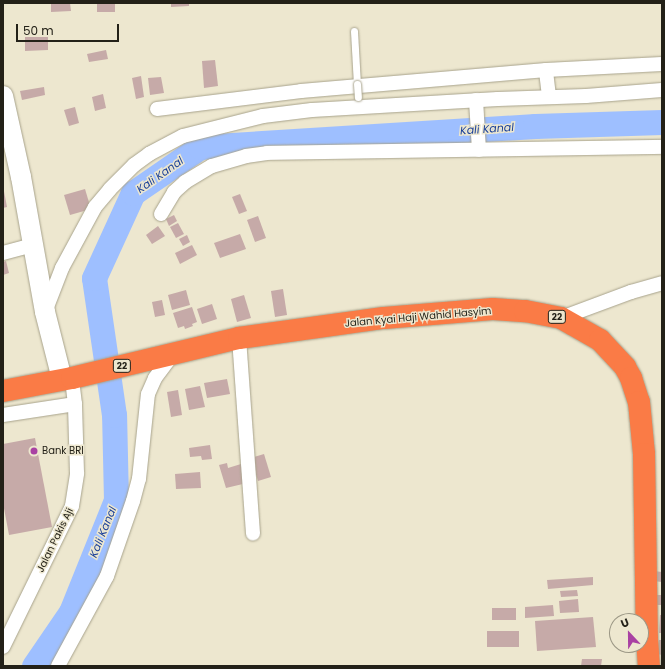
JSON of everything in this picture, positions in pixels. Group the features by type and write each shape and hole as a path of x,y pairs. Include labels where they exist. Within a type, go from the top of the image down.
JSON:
{"highway":[{"name":"Jalan Kyai Haji Wahid Hasyim","path":"166,356 239,338 384,318 493,309 525,311 561,318 600,340 625,366 631,378 639,402 644,454 647,639 649,666"},
{"name":"22","path":"3,391 166,356"}],"main road":[{"path":"3,96 21,177 45,312 73,377"}],"street":[{"path":"157,109 301,91 546,70 662,64"},
{"path":"546,70 549,96"},
{"path":"45,312 62,268 95,207 121,176 149,154 183,136 263,116 359,102 586,96 662,90"},
{"path":"476,100 479,150"},
{"path":"161,214 174,192 185,182 212,166 246,156 267,153 662,147"},
{"path":"3,253 32,244"},
{"path":"561,318 631,292 662,283"},
{"path":"239,338 253,534"},
{"path":"58,666 107,576 139,479 148,394 166,356"},
{"name":"Jalan Pakis Aji","path":"3,647 72,506 77,473 73,377"},
{"path":"3,415 75,404"}],"lane":[{"path":"354,31 359,102"}],"building":[{"path":"51,3 70,3 71,11 51,12"},
{"path":"97,3 115,3 115,12 97,12"},
{"path":"171,3 189,3 189,6 171,7"},
{"path":"25,37 48,37 48,50 25,51"},
{"path":"106,50 108,59 89,62 87,54"},
{"path":"215,60 218,86 204,88 202,61"},
{"path":"141,76 144,97 136,99 132,78"},
{"path":"161,77 164,93 150,95 148,78"},
{"path":"44,87 45,95 22,100 20,91"},
{"path":"103,94 106,108 95,111 92,97"},
{"path":"75,107 79,123 69,126 64,110"},
{"path":"3,186 7,207 3,208"},
{"path":"85,189 91,209 70,215 64,195"},
{"path":"240,194 247,211 239,214 232,197"},
{"path":"174,215 177,221 169,226 166,219"},
{"path":"258,216 266,238 255,242 247,220"},
{"path":"178,223 184,234 176,238 170,227"},
{"path":"158,226 165,236 152,244 146,235"},
{"path":"240,234 246,249 220,258 214,243"},
{"path":"187,235 190,242 183,246 179,239"},
{"path":"192,245 197,255 180,264 175,253"},
{"path":"6,261 9,273 3,275 3,262"},
{"path":"283,289 287,315 275,317 271,291"},
{"path":"186,290 190,305 172,310 168,295"},
{"path":"244,295 251,318 237,322 231,299"},
{"path":"162,300 165,315 155,317 152,302"},
{"path":"212,304 217,319 202,324 197,309"},
{"path":"192,307 197,322 192,324 193,326 185,329 184,326 178,328 173,313"},
{"path":"227,379 230,394 207,398 204,383"},
{"path":"200,386 205,407 189,410 185,389"},
{"path":"178,390 182,415 171,417 167,392"},
{"path":"35,438 52,527 9,535 3,503 3,444"},
{"path":"210,445 212,459 202,460 201,456 190,457 189,448"},
{"path":"264,454 271,477 258,481 251,458"},
{"path":"227,463 228,468 241,464 247,483 226,488 219,465"},
{"path":"200,472 201,488 176,489 175,474"},
{"path":"654,571 662,572 662,582 653,581"},
{"path":"593,577 593,585 548,589 547,580"},
{"path":"577,590 578,596 561,597 560,591"},
{"path":"657,595 662,595 662,605 657,605"},
{"path":"578,599 579,612 560,613 559,601"},
{"path":"553,605 554,616 525,618 525,607"},
{"path":"492,608 516,608 516,620 492,620"},
{"path":"660,615 662,615 662,633 659,633"},
{"path":"593,617 596,647 537,651 535,621"},
{"path":"487,631 519,631 519,647 487,647"},
{"path":"659,640 662,640 662,655 657,654"},
{"path":"582,659 602,659 601,666 581,666"}],"waterway":[{"name":"Kali Kanal","path":"34,666 71,612 116,500 114,415 94,278 133,193 200,147 535,126 662,122"}],"place":[{"name":"Bank BRI","path":"34,451"}]}
